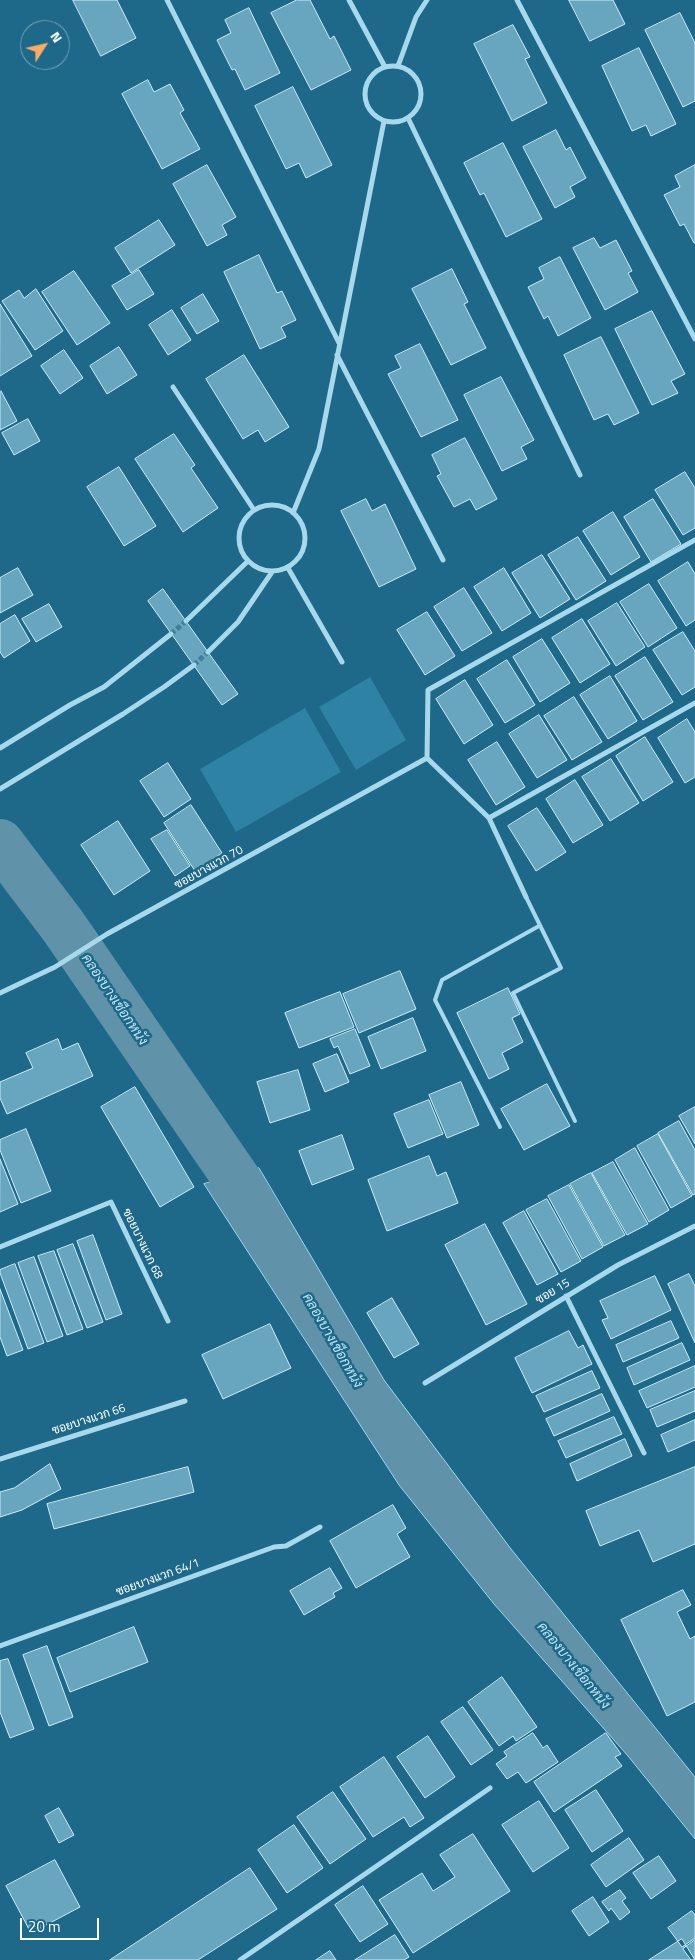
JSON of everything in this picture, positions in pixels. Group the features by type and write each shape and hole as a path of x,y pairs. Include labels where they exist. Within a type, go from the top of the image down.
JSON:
{"street":[{"path":"167,0 340,343"},
{"path":"349,0 385,67"},
{"path":"398,66 416,17 427,0"},
{"path":"517,0 695,338"},
{"path":"398,66 407,69 420,84 422,94 416,112 408,118 393,123 384,121 370,111 365,93 366,84 371,77 385,67 398,66"},
{"path":"408,118 580,475"},
{"path":"293,513 319,449 384,121"},
{"path":"337,354 443,560"},
{"path":"173,387 254,510"},
{"path":"269,504 280,506 298,517 303,526 304,548 299,557 288,568 272,572 260,570 248,561 239,545 239,533 242,523 254,510 269,504"},
{"path":"526,897 489,818 427,758 428,690 695,540"},
{"path":"186,621 248,561"},
{"path":"288,568 342,662"},
{"path":"208,652 238,622 272,572"},
{"path":"0,748 70,705 104,688 171,634"},
{"path":"0,789 164,688 194,665"},
{"path":"489,818 695,703"},
{"name":"ซอยบางแวก 70","path":"0,993 55,967 107,934 427,758"},
{"name":"ซอยบางแวก 68","path":"0,1247 111,1202 168,1321"},
{"name":"ซอย 15","path":"425,1383 618,1265 695,1226"},
{"path":"566,1296 644,1453"},
{"name":"ซอยบางแวก 66","path":"0,1459 184,1401"},
{"name":"ซอยบางแวก 64/1","path":"0,1646 274,1546 286,1546 320,1526"},
{"path":"240,1960 490,1788"}],"lane":[{"path":"526,897 561,968 513,993 575,1121"},
{"path":"500,1127 435,1000 442,980 540,926"}],"shaded area":[{"path":"370,677 406,740 356,770 319,707"},
{"path":"305,708 341,772 236,832 200,769"}],"water":[{"path":"259,1168 384,1380 511,1549 695,1777 695,1839 628,1756 494,1604 399,1485 204,1184"}],"building":[{"path":"73,0 117,0 136,38 101,56"},
{"path":"297,0 310,0 330,39 334,36 351,70 311,90 271,13"},
{"path":"569,0 613,0 625,24 590,41"},
{"path":"249,8 280,73 245,90 235,69 232,70 217,40 231,33 225,20"},
{"path":"680,13 695,43 695,101 683,107 645,30"},
{"path":"513,25 530,57 525,59 547,103 512,121 474,44"},
{"path":"639,48 676,124 651,136 646,125 632,131 602,66"},
{"path":"148,80 154,92 170,84 184,110 180,113 200,149 162,169 122,94"},
{"path":"293,87 332,165 306,178 299,163 286,169 255,106"},
{"path":"556,130 566,150 570,147 586,178 570,187 575,197 555,208 523,147"},
{"path":"503,143 542,219 506,237 484,193 480,195 464,163"},
{"path":"207,165 236,217 222,225 227,235 207,246 173,184"},
{"path":"695,165 694,243 684,224 680,226 664,195 680,187 675,176"},
{"path":"159,220 175,245 131,273 115,248"},
{"path":"594,238 600,248 616,240 632,271 628,273 638,292 605,310 573,248"},
{"path":"259,255 277,293 282,291 296,320 281,327 286,337 260,349 224,272"},
{"path":"560,257 591,318 558,336 548,316 544,319 528,287 544,279 539,268"},
{"path":"452,269 468,302 464,304 486,348 451,365 412,289"},
{"path":"139,270 154,294 127,310 112,286"},
{"path":"74,271 110,323 77,345 42,292"},
{"path":"36,289 63,331 35,350 2,301 19,290 24,298"},
{"path":"203,294 219,321 197,334 181,308"},
{"path":"0,304 32,356 0,376"},
{"path":"172,310 191,340 168,355 149,325"},
{"path":"652,311 685,374 671,381 678,393 652,405 615,329"},
{"path":"601,337 639,413 614,425 608,414 594,420 564,355"},
{"path":"420,344 458,420 421,437 388,374 401,368 395,356"},
{"path":"119,347 137,375 107,394 90,366"},
{"path":"64,350 83,378 60,394 41,366"},
{"path":"244,355 289,427 265,442 258,430 243,439 206,379"},
{"path":"501,377 534,440 521,447 527,459 502,471 464,395"},
{"path":"0,392 17,421 0,430"},
{"path":"28,419 40,441 14,455 2,433"},
{"path":"174,434 195,465 191,468 218,508 183,532 135,459"},
{"path":"465,438 497,499 476,510 470,499 454,507 437,476 441,474 432,455"},
{"path":"119,467 156,526 124,546 87,487"},
{"path":"685,472 695,488 695,528 683,535 655,490"},
{"path":"366,499 372,511 385,504 416,569 379,587 341,511"},
{"path":"653,499 681,544 651,562 624,517"},
{"path":"613,512 640,557 611,575 583,531"},
{"path":"578,537 606,581 576,600 548,555"},
{"path":"542,555 570,599 540,618 512,573"},
{"path":"688,562 695,574 695,620 686,626 658,581"},
{"path":"18,568 33,595 0,613 0,578"},
{"path":"504,568 531,613 502,631 474,587"},
{"path":"649,584 677,628 648,647 620,602"},
{"path":"464,588 492,633 462,651 434,607"},
{"path":"163,589 238,694 222,705 148,601"},
{"path":"617,603 645,647 616,666 588,621"},
{"path":"49,604 62,627 36,642 22,619"},
{"path":"427,612 455,656 425,675 397,630"},
{"path":"15,615 30,641 4,658 0,652 0,624"},
{"path":"582,619 610,664 580,683 552,638"},
{"path":"683,632 695,651 695,687 682,695 653,650"},
{"path":"542,639 570,683 540,702 513,657"},
{"path":"645,657 673,702 643,720 615,676"},
{"path":"507,660 535,705 505,723 477,679"},
{"path":"610,676 637,721 608,739 580,695"},
{"path":"465,680 493,725 464,744 436,699"},
{"path":"574,697 602,742 572,760 544,716"},
{"path":"539,715 567,760 537,778 509,734"},
{"path":"687,719 695,732 695,777 685,783 658,738"},
{"path":"645,737 673,782 643,801 616,756"},
{"path":"497,742 525,787 496,805 468,760"},
{"path":"611,759 639,803 610,821 582,777"},
{"path":"168,763 191,799 164,817 140,781"},
{"path":"575,780 603,825 573,843 546,799"},
{"path":"191,805 222,853 195,871 164,823"},
{"path":"537,808 566,852 536,871 508,826"},
{"path":"118,821 150,871 114,895 81,845"},
{"path":"167,830 190,866 175,876 151,839"},
{"path":"400,971 416,1009 359,1033 343,994"},
{"path":"508,988 520,1014 512,1018 523,1042 502,1053 509,1069 489,1079 457,1013"},
{"path":"340,992 354,1027 299,1048 285,1013"},
{"path":"413,1018 426,1051 381,1069 368,1037"},
{"path":"355,1029 370,1066 350,1074 338,1046 334,1048 330,1039"},
{"path":"58,1039 62,1050 78,1043 93,1076 7,1114 0,1098 0,1082 33,1068 26,1053"},
{"path":"337,1054 349,1082 325,1092 313,1064"},
{"path":"298,1070 310,1110 270,1123 257,1082"},
{"path":"461,1082 479,1125 447,1138 429,1095"},
{"path":"547,1084 570,1126 524,1150 501,1109"},
{"path":"135,1087 194,1187 160,1207 101,1107"},
{"path":"429,1100 443,1134 408,1148 394,1114"},
{"path":"695,1107 695,1144 679,1116"},
{"path":"679,1121 695,1150 695,1194 693,1195 658,1133"},
{"path":"26,1129 51,1191 21,1203 0,1150 0,1140"},
{"path":"658,1134 692,1196 671,1208 637,1146"},
{"path":"342,1135 354,1169 312,1185 299,1151"},
{"path":"635,1148 669,1210 649,1222 615,1160"},
{"path":"429,1156 437,1176 446,1172 458,1203 387,1231 368,1180"},
{"path":"0,1159 18,1204 0,1212"},
{"path":"613,1162 648,1224 627,1235 592,1173"},
{"path":"591,1173 625,1235 604,1246 570,1184"},
{"path":"569,1185 603,1247 582,1259 548,1196"},
{"path":"547,1199 581,1261 561,1272 526,1210"},
{"path":"524,1211 558,1274 537,1285 503,1223"},
{"path":"485,1224 527,1304 486,1325 445,1245"},
{"path":"93,1235 122,1314 106,1320 77,1241"},
{"path":"73,1244 103,1322 87,1328 57,1250"},
{"path":"54,1251 83,1329 67,1335 38,1256"},
{"path":"34,1257 63,1336 47,1342 18,1263"},
{"path":"15,1264 44,1343 28,1349 0,1273 0,1270"},
{"path":"689,1274 695,1286 695,1343 668,1284"},
{"path":"655,1276 671,1310 611,1339 602,1320 608,1318 600,1301"},
{"path":"0,1289 23,1350 7,1356 0,1337"},
{"path":"392,1298 419,1344 394,1358 367,1313"},
{"path":"671,1321 679,1338 623,1362 616,1345"},
{"path":"270,1324 291,1368 223,1399 202,1355"},
{"path":"569,1331 578,1348 583,1345 592,1364 532,1393 515,1358"},
{"path":"682,1343 690,1360 634,1385 627,1368"},
{"path":"695,1366 695,1387 647,1408 639,1391"},
{"path":"592,1371 600,1388 544,1412 536,1396"},
{"path":"695,1391 695,1411 657,1427 650,1410"},
{"path":"602,1394 610,1411 554,1436 546,1419"},
{"path":"614,1417 622,1434 566,1458 558,1441"},
{"path":"695,1420 695,1440 668,1452 661,1435"},
{"path":"625,1439 632,1456 577,1481 570,1464"},
{"path":"50,1464 61,1489 22,1510 0,1517 0,1492 14,1488"},
{"path":"188,1467 194,1492 54,1529 47,1504"},
{"path":"695,1467 695,1544 653,1562 639,1530 600,1546 586,1511"},
{"path":"393,1505 406,1528 397,1534 410,1557 356,1588 330,1541"},
{"path":"330,1568 342,1588 333,1593 335,1597 304,1615 290,1591"},
{"path":"683,1590 691,1605 677,1612 690,1639 695,1636 695,1702 667,1716 621,1620"},
{"path":"134,1627 148,1662 70,1692 57,1658"},
{"path":"47,1646 73,1717 49,1726 23,1655"},
{"path":"8,1659 34,1729 10,1738 0,1712 0,1661"},
{"path":"502,1677 537,1727 516,1741 513,1736 499,1746 468,1702"},
{"path":"463,1707 493,1750 471,1765 441,1722"},
{"path":"533,1733 543,1748 547,1745 558,1762 526,1783 518,1772 507,1779 496,1764 507,1756 504,1752"},
{"path":"606,1733 621,1754 615,1757 622,1766 554,1812 534,1782"},
{"path":"428,1736 455,1777 425,1798 397,1757"},
{"path":"384,1757 424,1818 410,1827 404,1817 373,1837 340,1787"},
{"path":"596,1790 623,1831 592,1852 565,1810"},
{"path":"333,1792 366,1839 330,1864 297,1817"},
{"path":"539,1801 569,1848 533,1872 502,1825"},
{"path":"59,1808 74,1835 59,1843 45,1816"},
{"path":"294,1825 323,1868 287,1893 258,1850"},
{"path":"473,1834 510,1891 413,1953 379,1900 422,1873 433,1891 455,1877 440,1855"},
{"path":"629,1838 644,1860 606,1887 591,1865"},
{"path":"659,1856 676,1881 651,1899 633,1873"},
{"path":"55,1860 80,1907 31,1933 6,1886"},
{"path":"250,1868 277,1909 198,1960 110,1960"},
{"path":"363,1886 388,1924 360,1942 335,1905"},
{"path":"620,1890 626,1898 622,1901 630,1912 620,1920 611,1908 609,1911 602,1902"},
{"path":"593,1897 609,1922 589,1936 572,1911"},
{"path":"692,1911 695,1915 695,1938 682,1947 668,1928"},
{"path":"395,1935 409,1957 404,1960 355,1960"},
{"path":"682,1939 695,1960 649,1960"},
{"path":"695,1940 695,1960 691,1960 683,1949"},
{"path":"330,1951 336,1960 316,1960"}],"waterway":[{"name":"คลองบางเชือกหนัง","path":"0,843 63,926 238,1181 267,1230"}],"tunnel":[{"path":"171,634 186,621"},
{"path":"194,665 208,652"}]}
